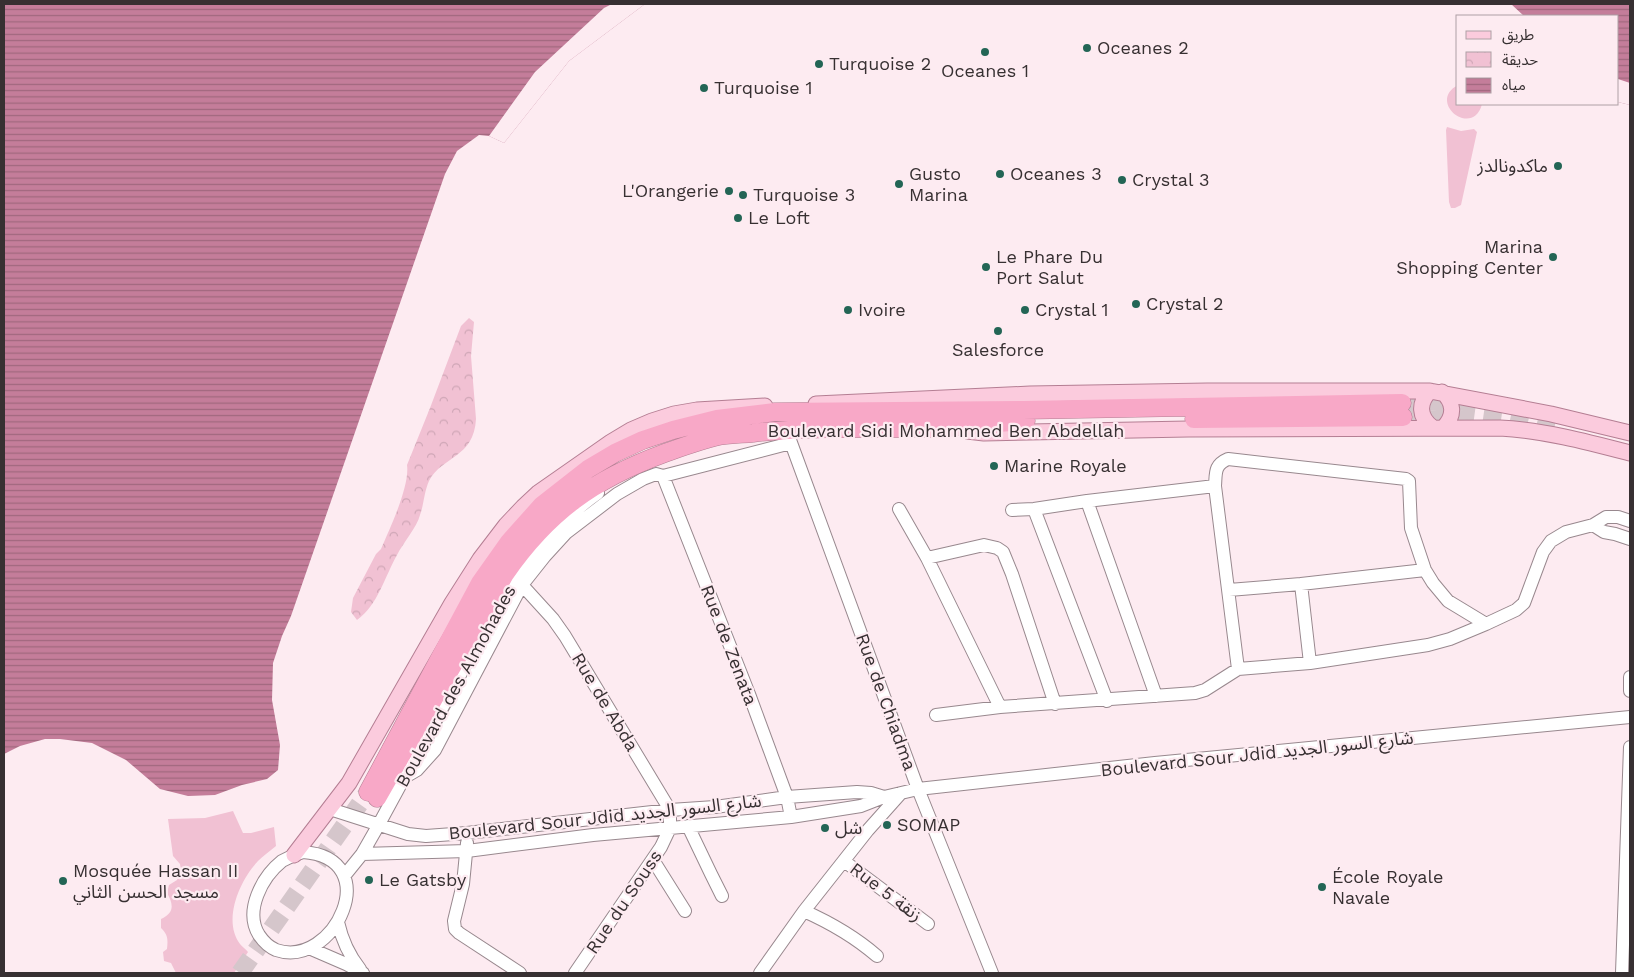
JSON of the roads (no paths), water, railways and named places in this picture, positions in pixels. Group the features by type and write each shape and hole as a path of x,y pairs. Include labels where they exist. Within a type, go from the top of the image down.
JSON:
{"highway":[{"name":"Boulevard Sidi Mohammed Ben Abdellah","path":"1403,410 1026,421 933,428 788,436 719,436 654,457 610,476 582,493 551,518 518,554 372,795 489,569 508,542 561,489 588,469 615,453 643,440 717,419 775,412 1403,410"},
{"path":"561,489 572,469"}],"main road":[{"name":"Boulevard Sidi Mohammed Ben Abdellah","path":"572,469 631,430 652,420 674,414 716,408 1039,394 1207,391 1436,392 1551,414 1630,432"},
{"path":"1436,392 1447,396 1452,409 1449,422 1438,427 1426,423 1421,410 1425,396 1436,392"},
{"name":"Boulevard Sidi Mohammed Ben Abdellah","path":"933,428 984,433 1188,429 1517,428 1630,453"},
{"path":"294,855 349,783 480,558 506,524 523,507 538,493 572,469"}],"street":[{"path":"405,777 417,770 435,750 522,584 561,539 617,494 643,479 656,474 663,476 788,436"},
{"name":"Rue de Chiadma","path":"788,436 918,789 992,973"},
{"name":"Boulevard des Almohades","path":"345,875 362,854 498,605 518,574 540,546 586,502 623,475 654,457"},
{"path":"1238,669 1215,486 1217,467 1221,462 1228,459 1406,479 1410,482 1411,528 1426,570 1448,601 1486,624"},
{"name":"Rue de Zenata","path":"663,476 749,694 787,797 791,817"},
{"path":"1012,510 1034,509 1215,486"},
{"path":"1088,501 1156,696"},
{"path":"899,509 927,558 1000,707"},
{"path":"1034,509 1107,701"},
{"path":"936,715 1000,707 1107,701 1195,693 1205,690 1238,669 1310,663 1428,645 1450,639 1516,610 1524,603 1543,552 1551,541 1566,532 1593,525 1606,517 1618,517 1630,521"},
{"path":"1593,525 1604,532 1630,539"},
{"path":"927,558 984,545 997,548 1003,552 1055,704"},
{"path":"1229,590 1426,570"},
{"name":"Rue de Abda","path":"522,584 553,619 565,636 670,810"},
{"path":"1301,584 1310,663"},
{"path":"1630,677 1630,691"},
{"name":"Boulevard Sour Jdid شارع السور الجديد","path":"362,854 467,851 573,837 791,817 861,806 884,797 918,789 1155,763 1630,717"},
{"path":"1622,973 1630,746"},
{"name":"Boulevard Sour Jdid شارع السور الجديد","path":"330,809 378,826 416,836 467,833 670,810 715,807 787,797 857,792 884,797"},
{"path":"760,973 804,911 868,830 901,793"},
{"path":"670,810 670,828"},
{"path":"688,826 722,896"},
{"name":"Rue du Souss","path":"575,973 653,860 670,828"},
{"path":"467,833 463,884 454,921 455,929 520,973"},
{"path":"303,852 309,852 328,857 340,867 345,875 346,895 338,922 322,940 301,951 290,952 275,950 263,941 256,930 253,915 255,900 261,886 270,873 282,861 303,852"},
{"path":"653,860 685,911"},
{"name":"Rue 5 زنقة","path":"844,861 928,924"},
{"path":"804,911 830,922 877,956"},
{"path":"338,922 344,946 363,973"},
{"path":"309,948 363,973"}],"water":[{"path":"4,4 645,4 569,61 504,143 489,136 479,135 457,151 445,174 273,663 272,700 280,745 278,770 267,779 242,785 215,795 188,796 160,789 126,760 92,743 45,739 20,746 4,754"},
{"path":"1511,4 1630,4 1630,105 1619,102 1619,15 1523,15"}],"tunnel":[{"path":"1402,403 1418,401 1464,402"},
{"path":"1403,417 1466,412 1502,417 1556,429"},
{"path":"240,973 368,792"}],"place":[{"name":"Oceanes 2","path":"1087,48"},
{"name":"Oceanes 1","path":"985,52"},
{"name":"Turquoise 2","path":"819,64"},
{"name":"Turquoise 1","path":"704,88"},
{"name":"ماكدونالدز","path":"1558,166"},
{"name":"Oceanes 3","path":"1000,174"},
{"name":"Crystal 3","path":"1122,180"},
{"name":"Gusto Marina","path":"899,184"},
{"name":"L'Orangerie","path":"729,191"},
{"name":"Turquoise 3","path":"743,195"},
{"name":"Le Loft","path":"738,218"},
{"name":"Marina Shopping Center","path":"1553,257"},
{"name":"Le Phare Du Port Salut","path":"986,267"},
{"name":"Crystal 2","path":"1136,304"},
{"name":"Ivoire","path":"848,310"},
{"name":"Crystal 1","path":"1025,310"},
{"name":"Salesforce","path":"998,331"},
{"name":"Marine Royale","path":"994,466"},
{"name":"SOMAP","path":"887,825"},
{"name":"شل","path":"825,828"},
{"name":"Le Gatsby","path":"369,880"},
{"name":"Mosquée Hassan II مسجد الحسن الثاني","path":"63,881"},
{"name":"École Royale Navale","path":"1322,887"}]}
